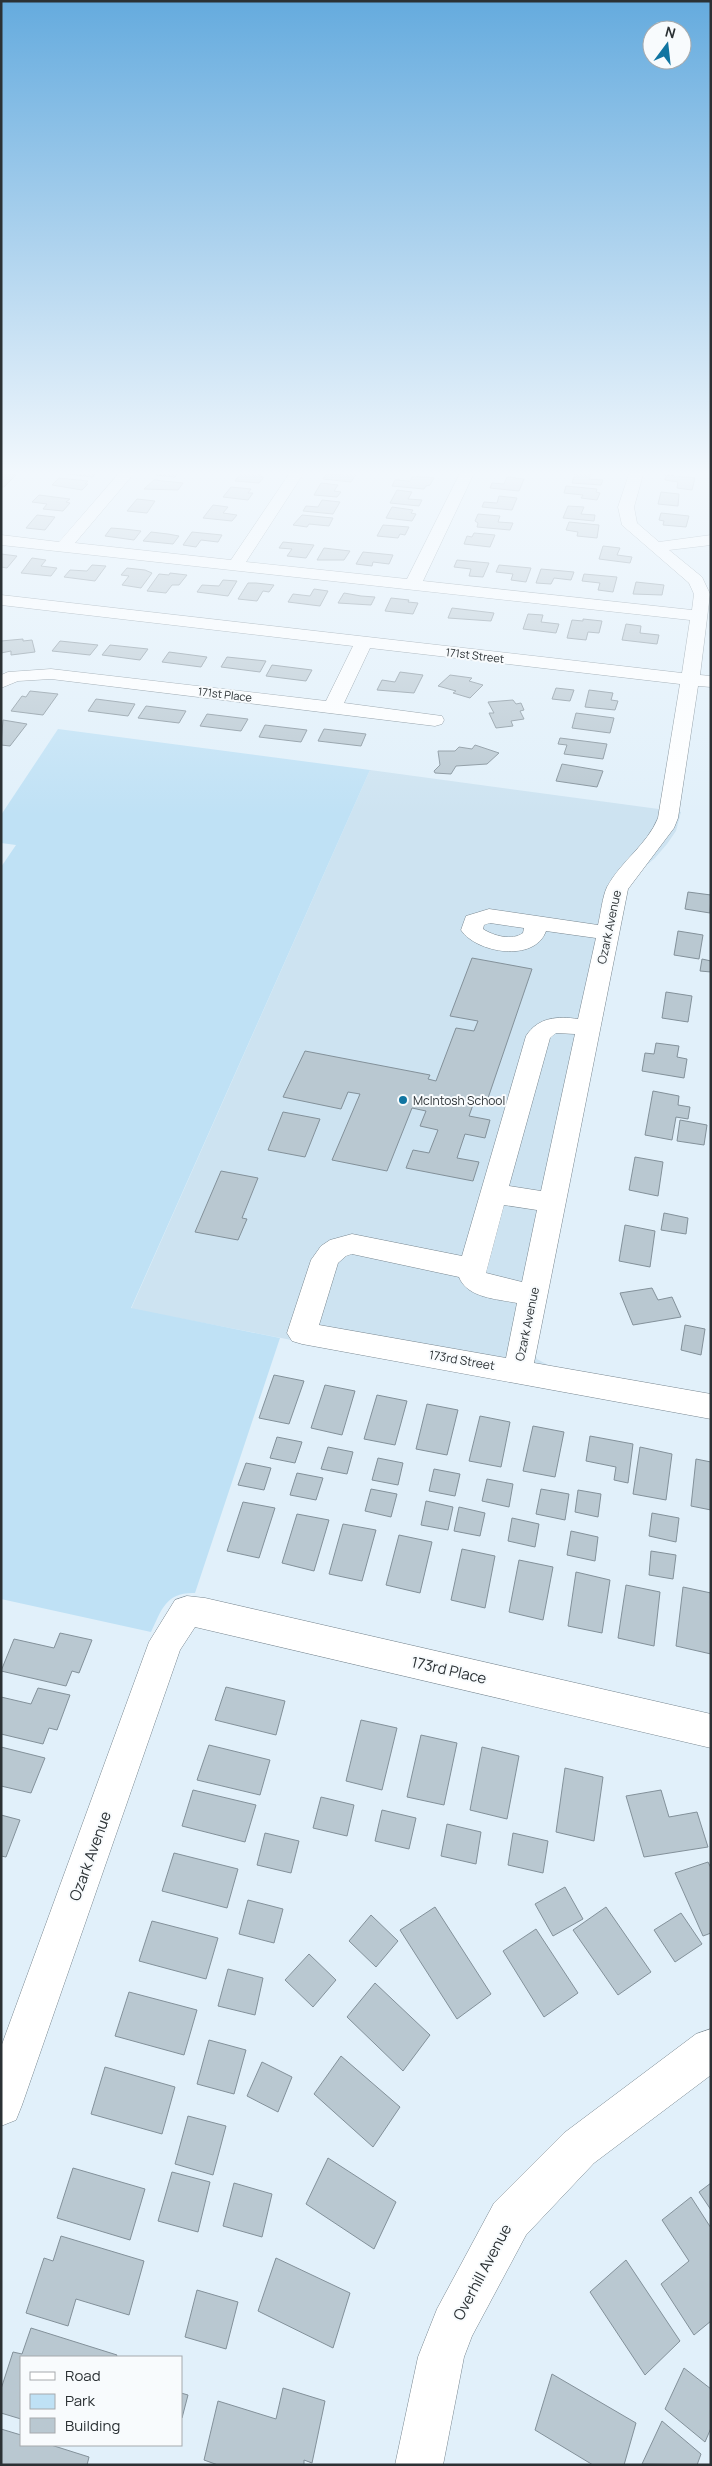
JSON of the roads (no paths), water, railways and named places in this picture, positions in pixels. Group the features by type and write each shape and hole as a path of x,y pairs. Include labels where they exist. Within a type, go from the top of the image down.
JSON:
{"street":[{"path":"431,586 699,616"},
{"name":"Ozark Avenue","path":"518,1370 617,889 624,873 658,841 664,832 700,681 699,616 702,594 698,586"},
{"name":"171st Street","path":"1,600 700,681"},
{"path":"332,706 364,642"},
{"name":"171st Place","path":"8,679 51,674 332,706 435,720"},
{"path":"537,923 608,934"},
{"path":"533,1296 480,1284 473,1278 473,1268 538,1036 543,1028 549,1025 588,1028"},
{"path":"494,1193 552,1203"},
{"name":"173rd Street","path":"473,1268 352,1244 340,1246 330,1251 325,1260 302,1333 518,1370 711,1407"},
{"name":"Ozark Avenue","path":"1,2104 166,1642 187,1611"},
{"name":"173rd Place","path":"187,1611 205,1613 711,1731"},
{"name":"Overhill Avenue","path":"419,2465 441,2357 453,2325 510,2219 579,2148 711,2050"}],"place":[{"name":"McIntosh School","path":"403,1100"}]}
